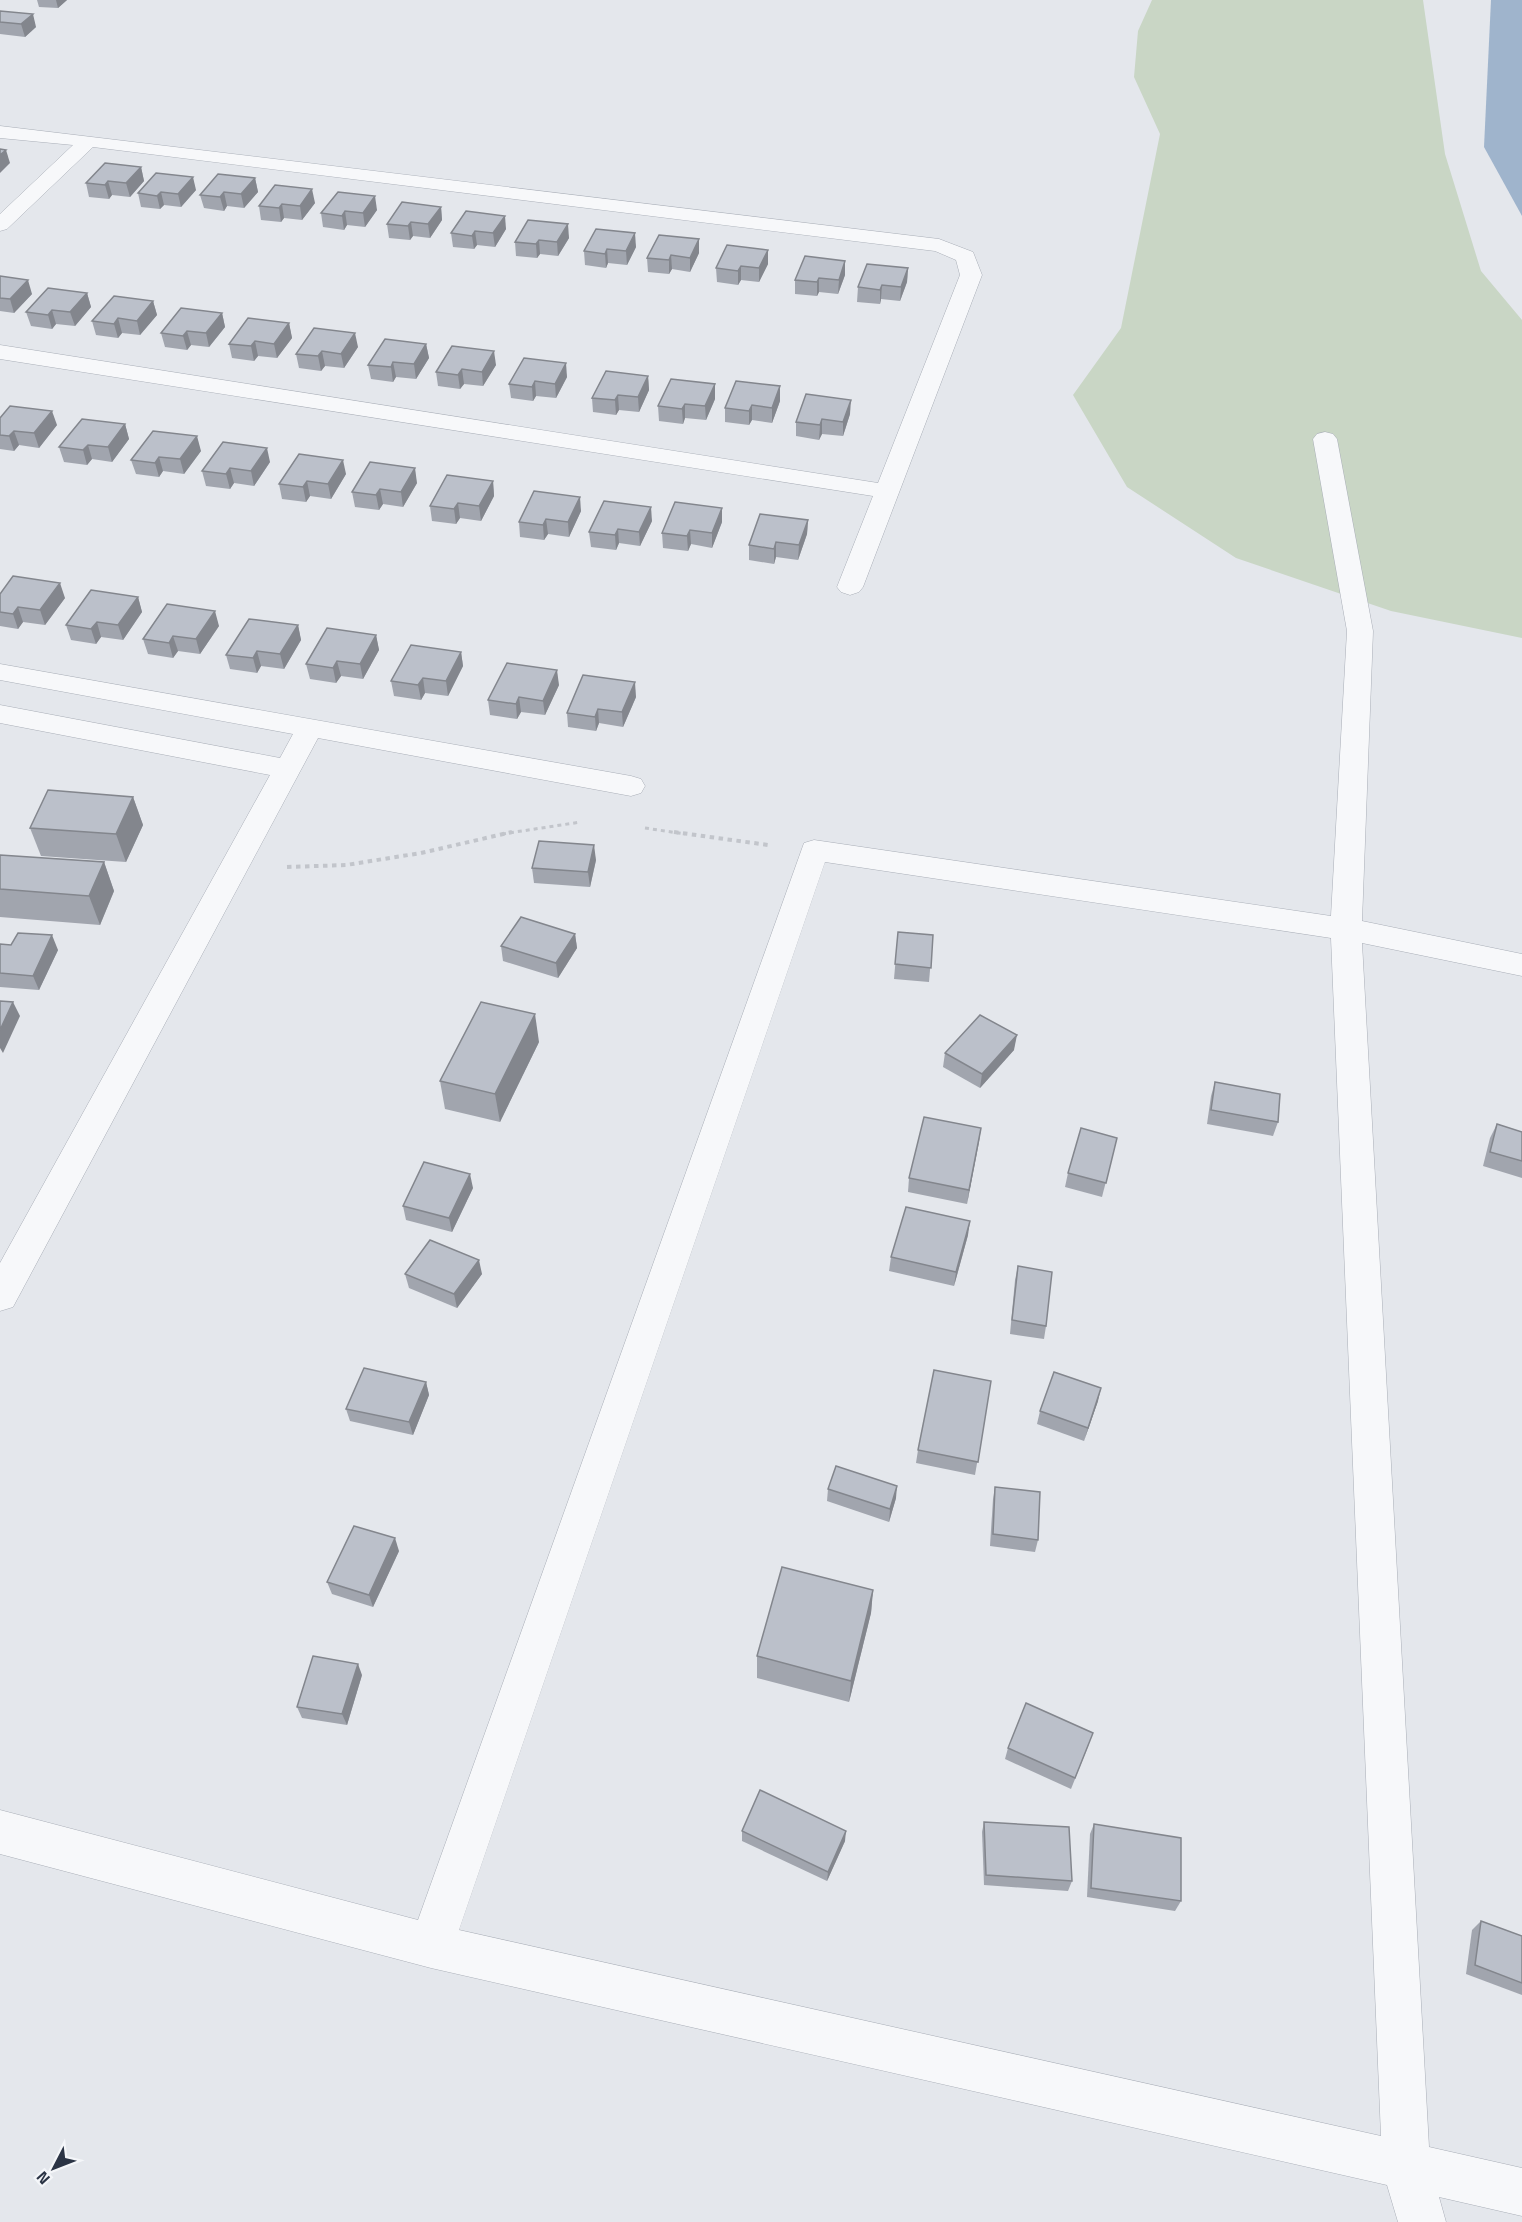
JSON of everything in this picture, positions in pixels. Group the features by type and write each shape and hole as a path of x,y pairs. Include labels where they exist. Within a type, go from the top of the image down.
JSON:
{"street":[{"path":"0,132 939,245 966,256 971,274 850,587"},
{"path":"0,225 89,141"},
{"path":"0,352 886,491"},
{"path":"1325,439 1360,631 1346,929 1406,2167 1422,2222"},
{"path":"0,672 631,786"},
{"path":"0,714 288,769"},
{"path":"0,1296 310,728"},
{"path":"431,1946 814,850 1346,929 1522,965"},
{"path":"0,1832 431,1946 1522,2192"}],"path":[{"path":"234,868 346,865 421,853 499,834 584,822"},
{"path":"641,827 814,850"}],"green space":[{"path":"1152,0 1423,0 1445,154 1481,271 1522,320 1522,638 1391,611 1236,558 1127,487 1073,395 1121,328 1160,134 1134,77 1138,31"}],"water":[{"path":"1491,0 1522,0 1522,216 1484,147"}],"building":[{"path":"0,11 33,14 21,24 0,22"},
{"path":"105,163 141,167 126,183 108,181 105,185 86,183"},
{"path":"156,173 193,177 178,194 161,192 157,196 138,193"},
{"path":"218,174 255,178 241,194 224,192 220,197 200,195"},
{"path":"275,185 312,189 300,206 282,204 279,208 259,206"},
{"path":"338,192 375,196 363,213 345,211 342,216 321,213"},
{"path":"402,202 441,207 428,224 411,222 408,226 387,224"},
{"path":"466,211 505,216 493,233 475,231 472,236 451,233"},
{"path":"528,220 568,224 557,242 539,240 536,244 515,242"},
{"path":"596,229 635,233 626,251 607,249 605,254 584,251"},
{"path":"659,235 699,239 690,258 671,255 669,260 647,258"},
{"path":"727,245 768,250 759,268 741,266 738,271 716,268"},
{"path":"805,256 845,261 839,280 819,278 817,282 795,280"},
{"path":"867,264 908,268 901,287 882,285 880,290 858,287"},
{"path":"0,276 28,280 10,299 0,298"},
{"path":"48,288 87,293 70,312 52,310 48,315 26,312"},
{"path":"114,296 153,301 137,321 118,318 114,324 92,321"},
{"path":"181,308 222,313 206,333 187,331 183,336 161,333"},
{"path":"248,318 289,323 274,344 255,341 251,346 229,344"},
{"path":"314,328 355,333 341,354 322,351 318,356 296,354"},
{"path":"385,339 426,344 414,364 393,362 391,367 368,365"},
{"path":"452,346 494,351 482,372 462,369 458,375 436,372"},
{"path":"524,358 566,363 555,384 535,381 532,387 509,384"},
{"path":"606,371 648,376 638,397 618,395 615,400 592,398"},
{"path":"671,379 715,384 705,406 685,404 682,409 658,406"},
{"path":"736,381 780,386 772,408 752,405 749,411 725,408"},
{"path":"806,394 851,400 843,422 822,419 820,425 796,422"},
{"path":"10,406 52,411 34,433 14,431 9,436 0,435 0,418"},
{"path":"82,419 125,424 108,447 88,445 83,450 59,447"},
{"path":"153,431 197,436 180,459 159,457 155,463 131,460"},
{"path":"223,442 267,448 251,471 230,468 226,474 202,471"},
{"path":"299,454 343,460 328,484 307,481 303,487 279,484"},
{"path":"370,462 415,468 401,492 380,489 376,495 352,492"},
{"path":"447,475 493,481 479,506 458,503 454,509 430,506"},
{"path":"534,491 580,497 568,522 546,519 543,525 519,522"},
{"path":"604,501 651,507 639,532 618,529 615,535 589,532"},
{"path":"675,502 722,508 712,533 690,530 687,536 662,533"},
{"path":"760,514 808,520 799,545 776,542 774,549 749,545"},
{"path":"13,576 60,583 40,610 18,607 13,614 0,612 0,594"},
{"path":"91,590 138,597 118,625 97,622 91,629 66,625"},
{"path":"167,604 215,611 196,639 173,636 169,643 143,639"},
{"path":"249,619 298,625 280,654 257,651 253,658 226,655"},
{"path":"327,628 376,635 360,664 337,661 333,668 306,664"},
{"path":"411,645 461,652 446,681 423,678 418,685 391,681"},
{"path":"507,663 557,670 543,701 519,697 516,704 488,700"},
{"path":"583,675 635,682 622,712 598,709 595,717 567,713"},
{"path":"48,790 133,797 116,834 30,828"},
{"path":"539,841 594,845 588,872 532,868"},
{"path":"0,855 104,862 89,896 0,889"},
{"path":"521,917 575,934 556,963 501,946"},
{"path":"898,932 933,935 931,968 895,964"},
{"path":"18,933 52,935 33,976 0,973 0,944 11,945"},
{"path":"0,1001 13,1002 0,1030"},
{"path":"481,1002 535,1014 495,1094 440,1081"},
{"path":"980,1015 1017,1035 982,1074 945,1053"},
{"path":"1215,1082 1280,1094 1278,1122 1211,1110"},
{"path":"924,1117 981,1128 969,1190 909,1178"},
{"path":"1497,1124 1522,1132 1522,1161 1490,1152"},
{"path":"1081,1128 1117,1138 1106,1183 1068,1173"},
{"path":"424,1162 470,1174 449,1218 403,1206"},
{"path":"906,1207 970,1221 956,1272 891,1257"},
{"path":"430,1240 479,1260 454,1294 405,1274"},
{"path":"1018,1266 1052,1272 1046,1326 1012,1320"},
{"path":"364,1368 426,1382 409,1422 346,1409"},
{"path":"934,1370 991,1381 978,1462 918,1450"},
{"path":"1054,1372 1101,1388 1088,1428 1040,1411"},
{"path":"836,1466 897,1486 890,1509 828,1489"},
{"path":"995,1487 1040,1492 1038,1540 993,1534"},
{"path":"354,1526 395,1538 369,1595 327,1582"},
{"path":"782,1567 873,1590 851,1681 757,1656"},
{"path":"313,1656 358,1664 342,1714 297,1707"},
{"path":"1026,1703 1093,1733 1075,1778 1008,1748"},
{"path":"760,1790 846,1831 828,1872 742,1831"},
{"path":"984,1822 1069,1827 1072,1881 986,1875"},
{"path":"1094,1824 1181,1838 1181,1901 1091,1888"},
{"path":"1481,1921 1522,1936 1522,1983 1475,1965"}]}
